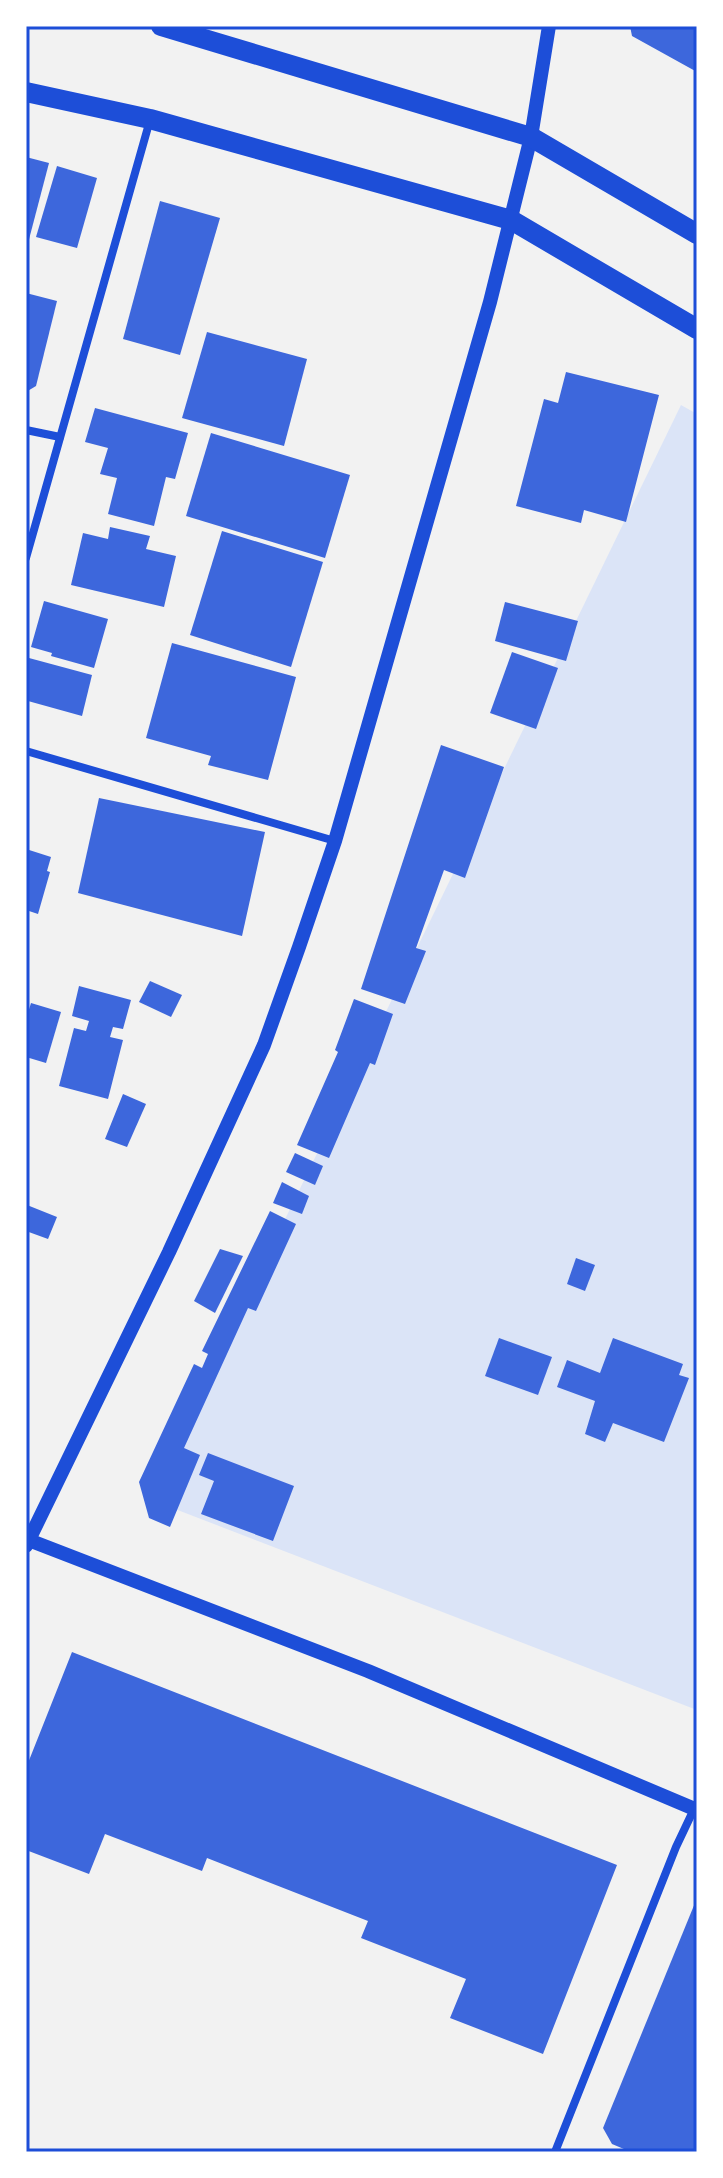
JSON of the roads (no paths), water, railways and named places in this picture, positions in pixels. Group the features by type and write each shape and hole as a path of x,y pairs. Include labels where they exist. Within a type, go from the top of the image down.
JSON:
{"main road":[{"path":"169,27 531,137 697,234"},
{"path":"26,92 150,119 511,220 697,329"}],"street":[{"path":"549,26 531,137 486,317 335,841 264,1045 169,1252 27,1542 368,1671 695,1809 676,1847 555,2152"},
{"path":"26,558 150,119"},
{"path":"26,430 60,437"},
{"path":"26,751 335,841"}]}
